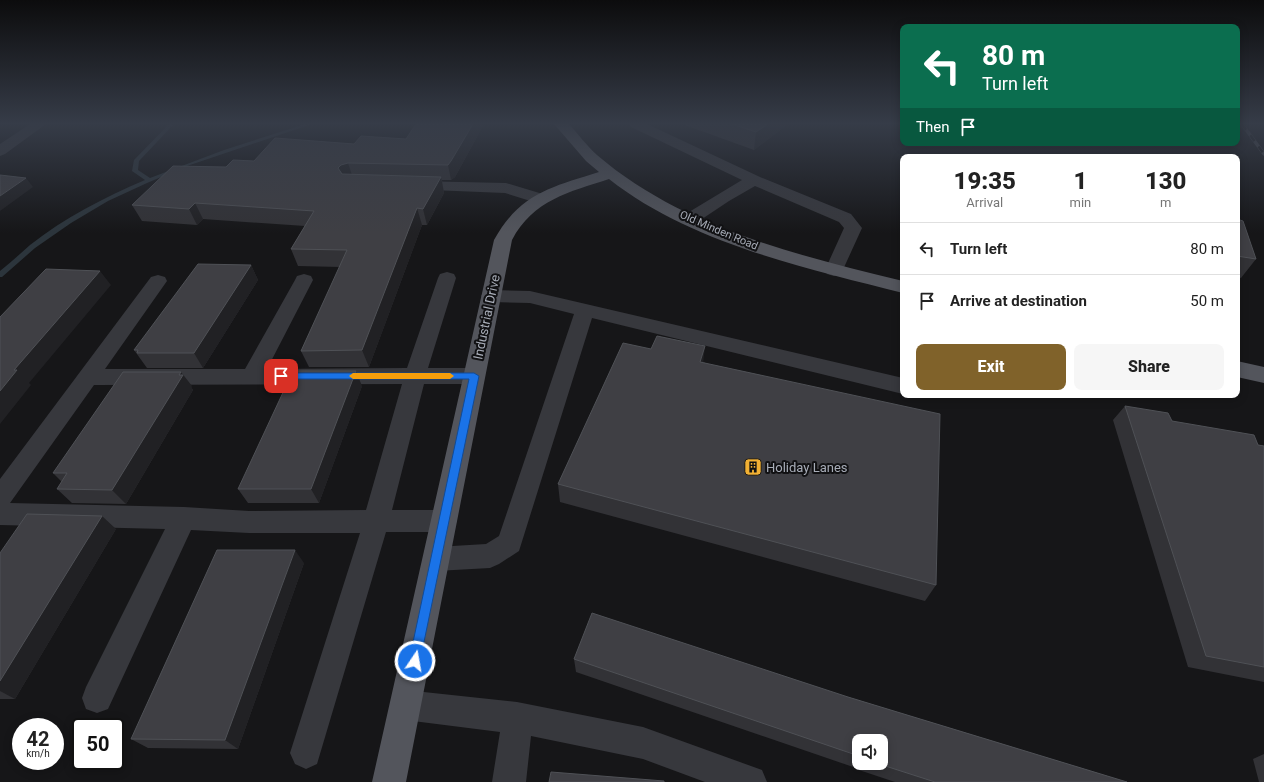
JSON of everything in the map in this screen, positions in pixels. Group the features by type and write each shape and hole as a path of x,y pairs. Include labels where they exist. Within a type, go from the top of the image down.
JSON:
{"main road":[{"name":"Old Minden Road","path":"596,160 611,173 660,204 690,219 751,245 834,270 900,286"},
{"name":"Industrial Drive","path":"389,782 500,253 507,230 518,215 528,206 540,199 611,173"},
{"path":"1240,370 1264,375"}],"street":[{"path":"713,160 754,180 845,218 853,228 834,270"},
{"path":"690,219 723,197 754,180"},
{"path":"399,186 506,188 540,199"},
{"path":"306,753 376,521 415,376 447,278"},
{"path":"252,376 304,280"},
{"path":"0,498 158,281"},
{"path":"491,296 530,297 900,385"},
{"path":"436,559 490,556 510,542 585,310"},
{"path":"87,377 474,376"},
{"path":"0,514 184,518 250,522 444,521"},
{"path":"97,698 184,518"},
{"path":"405,705 518,718 643,743 740,780"},
{"path":"509,782 518,718"}],"building":[{"path":"233,160 451,160 448,165 348,163 341,165 338,168 342,174 441,177 423,209 417,208 362,350 301,351 347,250 291,249 314,211 195,203 189,209 132,205 173,166 226,167"},
{"path":"0,175 26,178 0,196"},
{"path":"1240,220 1243,221 1256,259 1240,256"},
{"path":"198,264 251,265 194,353 137,353 138,350 134,350"},
{"path":"46,269 100,271 14,370 17,370 0,391 0,317"},
{"name":"Holiday Lanes","path":"657,336 705,346 700,362 940,414 936,585 558,484 623,343 651,349"},
{"path":"293,371 356,371 311,489 238,489"},
{"path":"123,372 181,372 179,375 183,375 112,490 57,489 67,473 53,473"},
{"path":"1125,406 1168,413 1172,421 1254,435 1258,445 1264,446 1264,667 1206,656"},
{"path":"27,514 102,516 0,681 0,553"},
{"path":"217,550 295,550 225,740 131,739"},
{"path":"592,613 848,697 1127,782 935,782 888,767 888,734 852,734 852,754 574,659"},
{"path":"551,772 664,781 664,782 549,782"}],"waterway":[{"path":"136,160 135,171 148,179"},
{"path":"0,275 33,246 69,221 106,200 198,160"}],"slow traffic":[{"path":"353,376 450,376"}],"place":[{"name":"Holiday Lanes","path":"753,467"}],"route":[{"path":"281,376 474,376 415,661"}]}
